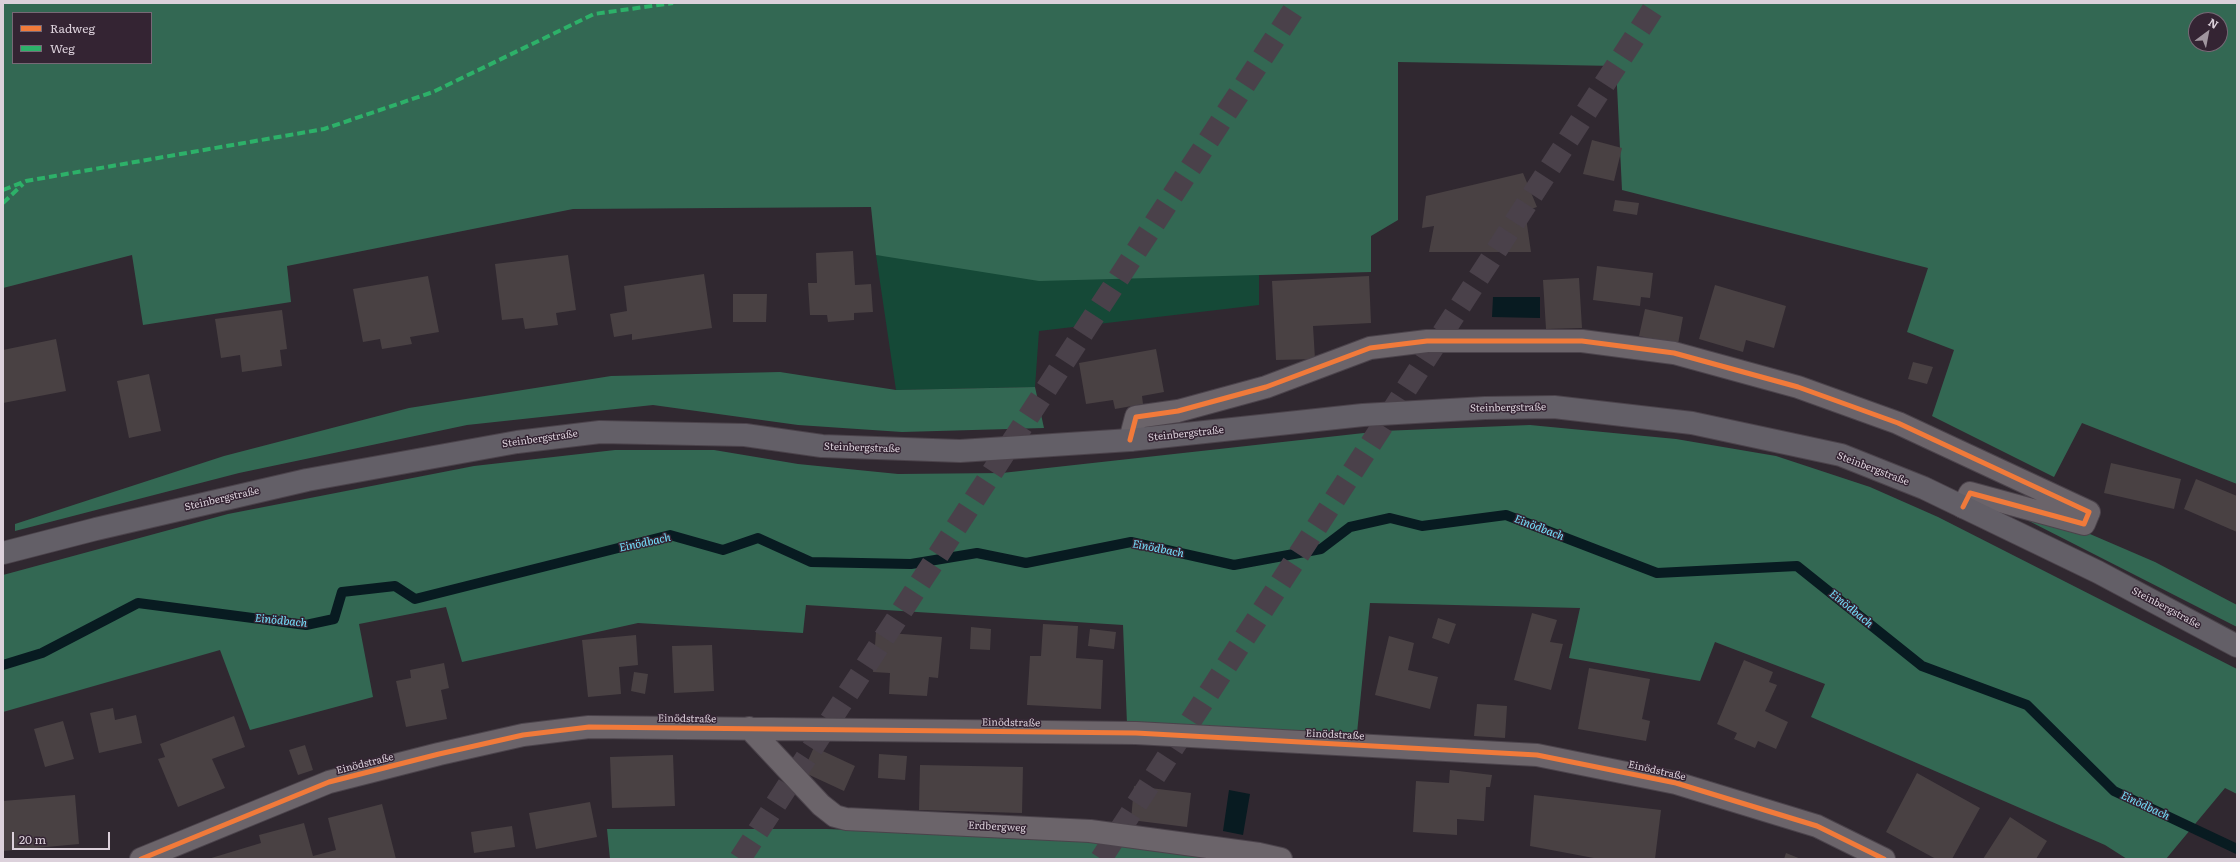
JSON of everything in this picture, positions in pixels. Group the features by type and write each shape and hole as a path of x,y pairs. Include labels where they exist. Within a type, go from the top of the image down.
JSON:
{"main road":[{"name":"Steinbergstraße","path":"3,553 96,529 307,480 516,442 600,432 745,435 822,446 960,451 1130,440 1363,415 1485,408 1554,407 1692,423 1841,455 1924,488 2098,572 2237,646"}],"street":[{"path":"1130,440 1136,417 1178,411 1266,387 1370,348 1427,340 1582,341 1674,353 1798,387 1898,423 2089,512 2084,524 1970,493 1963,507"},
{"name":"Einödstraße","path":"141,859 329,782 438,754 523,735 589,727 1136,733 1537,755 1676,783 1817,826 1884,859"},
{"name":"Erdbergweg","path":"748,728 821,805 835,816 846,819 1090,831 1259,854 1281,859"}],"green space":[{"path":"3,3 2237,3 2237,484 2082,423 2054,477 1932,416 1954,350 1907,332 1928,268 1622,190 1616,66 1398,62 1398,220 1371,236 1371,272 1039,281 876,255 871,207 573,209 287,266 291,302 143,325 132,255 3,288"},
{"path":"876,255 1259,274 1259,305 1039,331 1035,387 896,390"},
{"path":"780,372 896,390 1035,387 1044,428 902,432 798,425 653,405 467,425 239,473 15,531 15,524 224,456 409,408 611,376"},
{"path":"1530,425 1676,439 1776,456 1870,487 1938,517 2237,669 2237,794 2225,788 2166,859 2127,859 2105,845 1811,717 1825,684 1715,642 1700,681 1569,658 1580,608 1370,603 1357,733 1127,724 1123,625 806,605 803,633 638,623 462,662 446,607 359,624 373,697 250,730 220,650 3,712 3,575 228,514 474,466 615,450 714,450 798,464 898,474 1002,473 1382,431"},
{"path":"2025,519 2076,528 2155,562 2237,605 2237,627"},
{"path":"607,829 827,829 1090,840 1226,859 610,859"}],"water":[{"path":"1493,297 1540,297 1540,318 1492,317"},
{"path":"1229,790 1250,794 1243,835 1223,831"}],"building":[{"path":"1592,140 1622,148 1614,181 1583,174"},
{"path":"1523,173 1537,207 1525,211 1531,252 1429,252 1434,226 1422,228 1426,196"},
{"path":"1615,200 1639,203 1637,215 1613,211"},
{"path":"853,251 855,285 871,284 873,312 854,313 854,320 828,322 827,315 810,315 808,283 817,283 816,253"},
{"path":"568,255 576,310 556,313 558,325 525,329 523,318 502,320 495,264"},
{"path":"1597,266 1653,273 1650,298 1641,297 1640,306 1593,300"},
{"path":"704,274 712,328 632,340 632,334 614,337 610,314 627,311 624,286"},
{"path":"428,276 439,332 410,337 412,344 382,349 380,339 363,342 353,289"},
{"path":"1369,276 1371,323 1313,326 1315,359 1276,360 1272,281"},
{"path":"1579,278 1582,328 1546,329 1543,280"},
{"path":"1715,285 1786,306 1774,348 1746,340 1743,352 1699,339"},
{"path":"733,294 767,294 766,322 733,322"},
{"path":"1645,309 1683,317 1678,344 1639,336"},
{"path":"282,310 287,349 280,350 282,366 242,372 240,355 221,358 215,319"},
{"path":"56,339 66,391 3,403 3,350"},
{"path":"1156,349 1164,392 1142,396 1143,404 1115,409 1113,400 1086,404 1079,363"},
{"path":"1913,362 1933,367 1927,384 1908,379"},
{"path":"149,374 161,431 129,438 117,381"},
{"path":"2111,463 2181,479 2174,509 2104,493"},
{"path":"2196,479 2237,496 2237,532 2184,509"},
{"path":"1532,613 1557,620 1550,642 1563,644 1551,690 1514,680"},
{"path":"1438,618 1456,624 1449,644 1432,638"},
{"path":"1043,624 1078,626 1076,658 1103,660 1101,709 1027,705 1030,656 1041,656"},
{"path":"971,627 991,629 990,650 970,649"},
{"path":"1090,629 1116,632 1114,649 1088,646"},
{"path":"876,632 942,637 938,678 929,677 927,696 889,694 890,673 873,672"},
{"path":"636,635 638,665 619,667 621,694 588,697 582,640"},
{"path":"1389,636 1414,643 1408,670 1438,677 1430,709 1375,695"},
{"path":"712,645 714,691 674,693 672,646"},
{"path":"1744,660 1773,672 1769,682 1777,685 1765,711 1788,722 1776,749 1758,741 1755,748 1734,739 1737,733 1717,724"},
{"path":"444,663 449,688 441,690 447,719 406,727 396,681 411,678 410,670"},
{"path":"1589,668 1650,679 1642,719 1650,721 1646,741 1578,729"},
{"path":"634,672 648,674 645,694 631,691"},
{"path":"1477,704 1507,706 1505,738 1474,736"},
{"path":"113,708 115,720 136,715 142,743 99,753 90,713"},
{"path":"234,716 245,747 212,759 225,788 178,807 158,759 165,757 160,744"},
{"path":"63,721 74,759 45,767 34,729"},
{"path":"305,745 313,770 298,775 289,750"},
{"path":"814,747 855,766 844,791 803,772"},
{"path":"879,754 907,756 905,780 878,778"},
{"path":"673,755 675,806 612,808 610,757"},
{"path":"920,765 1023,767 1022,813 919,810"},
{"path":"1450,770 1492,775 1490,787 1486,787 1484,821 1457,819 1457,835 1413,832 1416,781 1449,783"},
{"path":"1917,773 1980,808 1952,859 1936,859 1886,832"},
{"path":"1134,786 1191,793 1187,827 1131,820"},
{"path":"75,795 79,844 3,851 3,801"},
{"path":"1534,795 1661,810 1655,859 1599,859 1530,846"},
{"path":"590,802 597,837 536,849 529,813"},
{"path":"382,804 396,859 208,859 261,843 259,835 304,823 313,856 336,850 328,818"},
{"path":"2010,817 2047,841 2036,859 1983,859"},
{"path":"512,826 515,847 474,853 471,832"},
{"path":"1786,853 1801,859 1784,859"}],"waterway":[{"name":"Einödbach","path":"3,665 42,653 138,603 306,625 334,619 342,592 395,586 415,599 670,535 723,550 758,538 811,562 911,564 977,553 1026,563 1131,542 1234,565 1321,549 1350,527 1390,518 1422,526 1506,515 1657,573 1797,566 1922,666 2027,705 2114,791 2237,849"}],"tunnel":[{"path":"740,859 1298,3"},
{"path":"1101,859 1657,3"}],"marked path":[{"path":"3,190 26,181 324,129 433,92 594,14 673,3"},
{"path":"3,203 23,184"}],"cycle path":[{"path":"1130,440 1136,417 1178,411 1266,387 1370,348 1427,341 1582,341 1674,353 1798,387 1898,423 2089,512 2084,524 1970,493 1963,507"},
{"path":"141,859 329,782 439,754 523,735 589,727 1136,733 1537,755 1676,783 1817,826 1884,859"}]}
